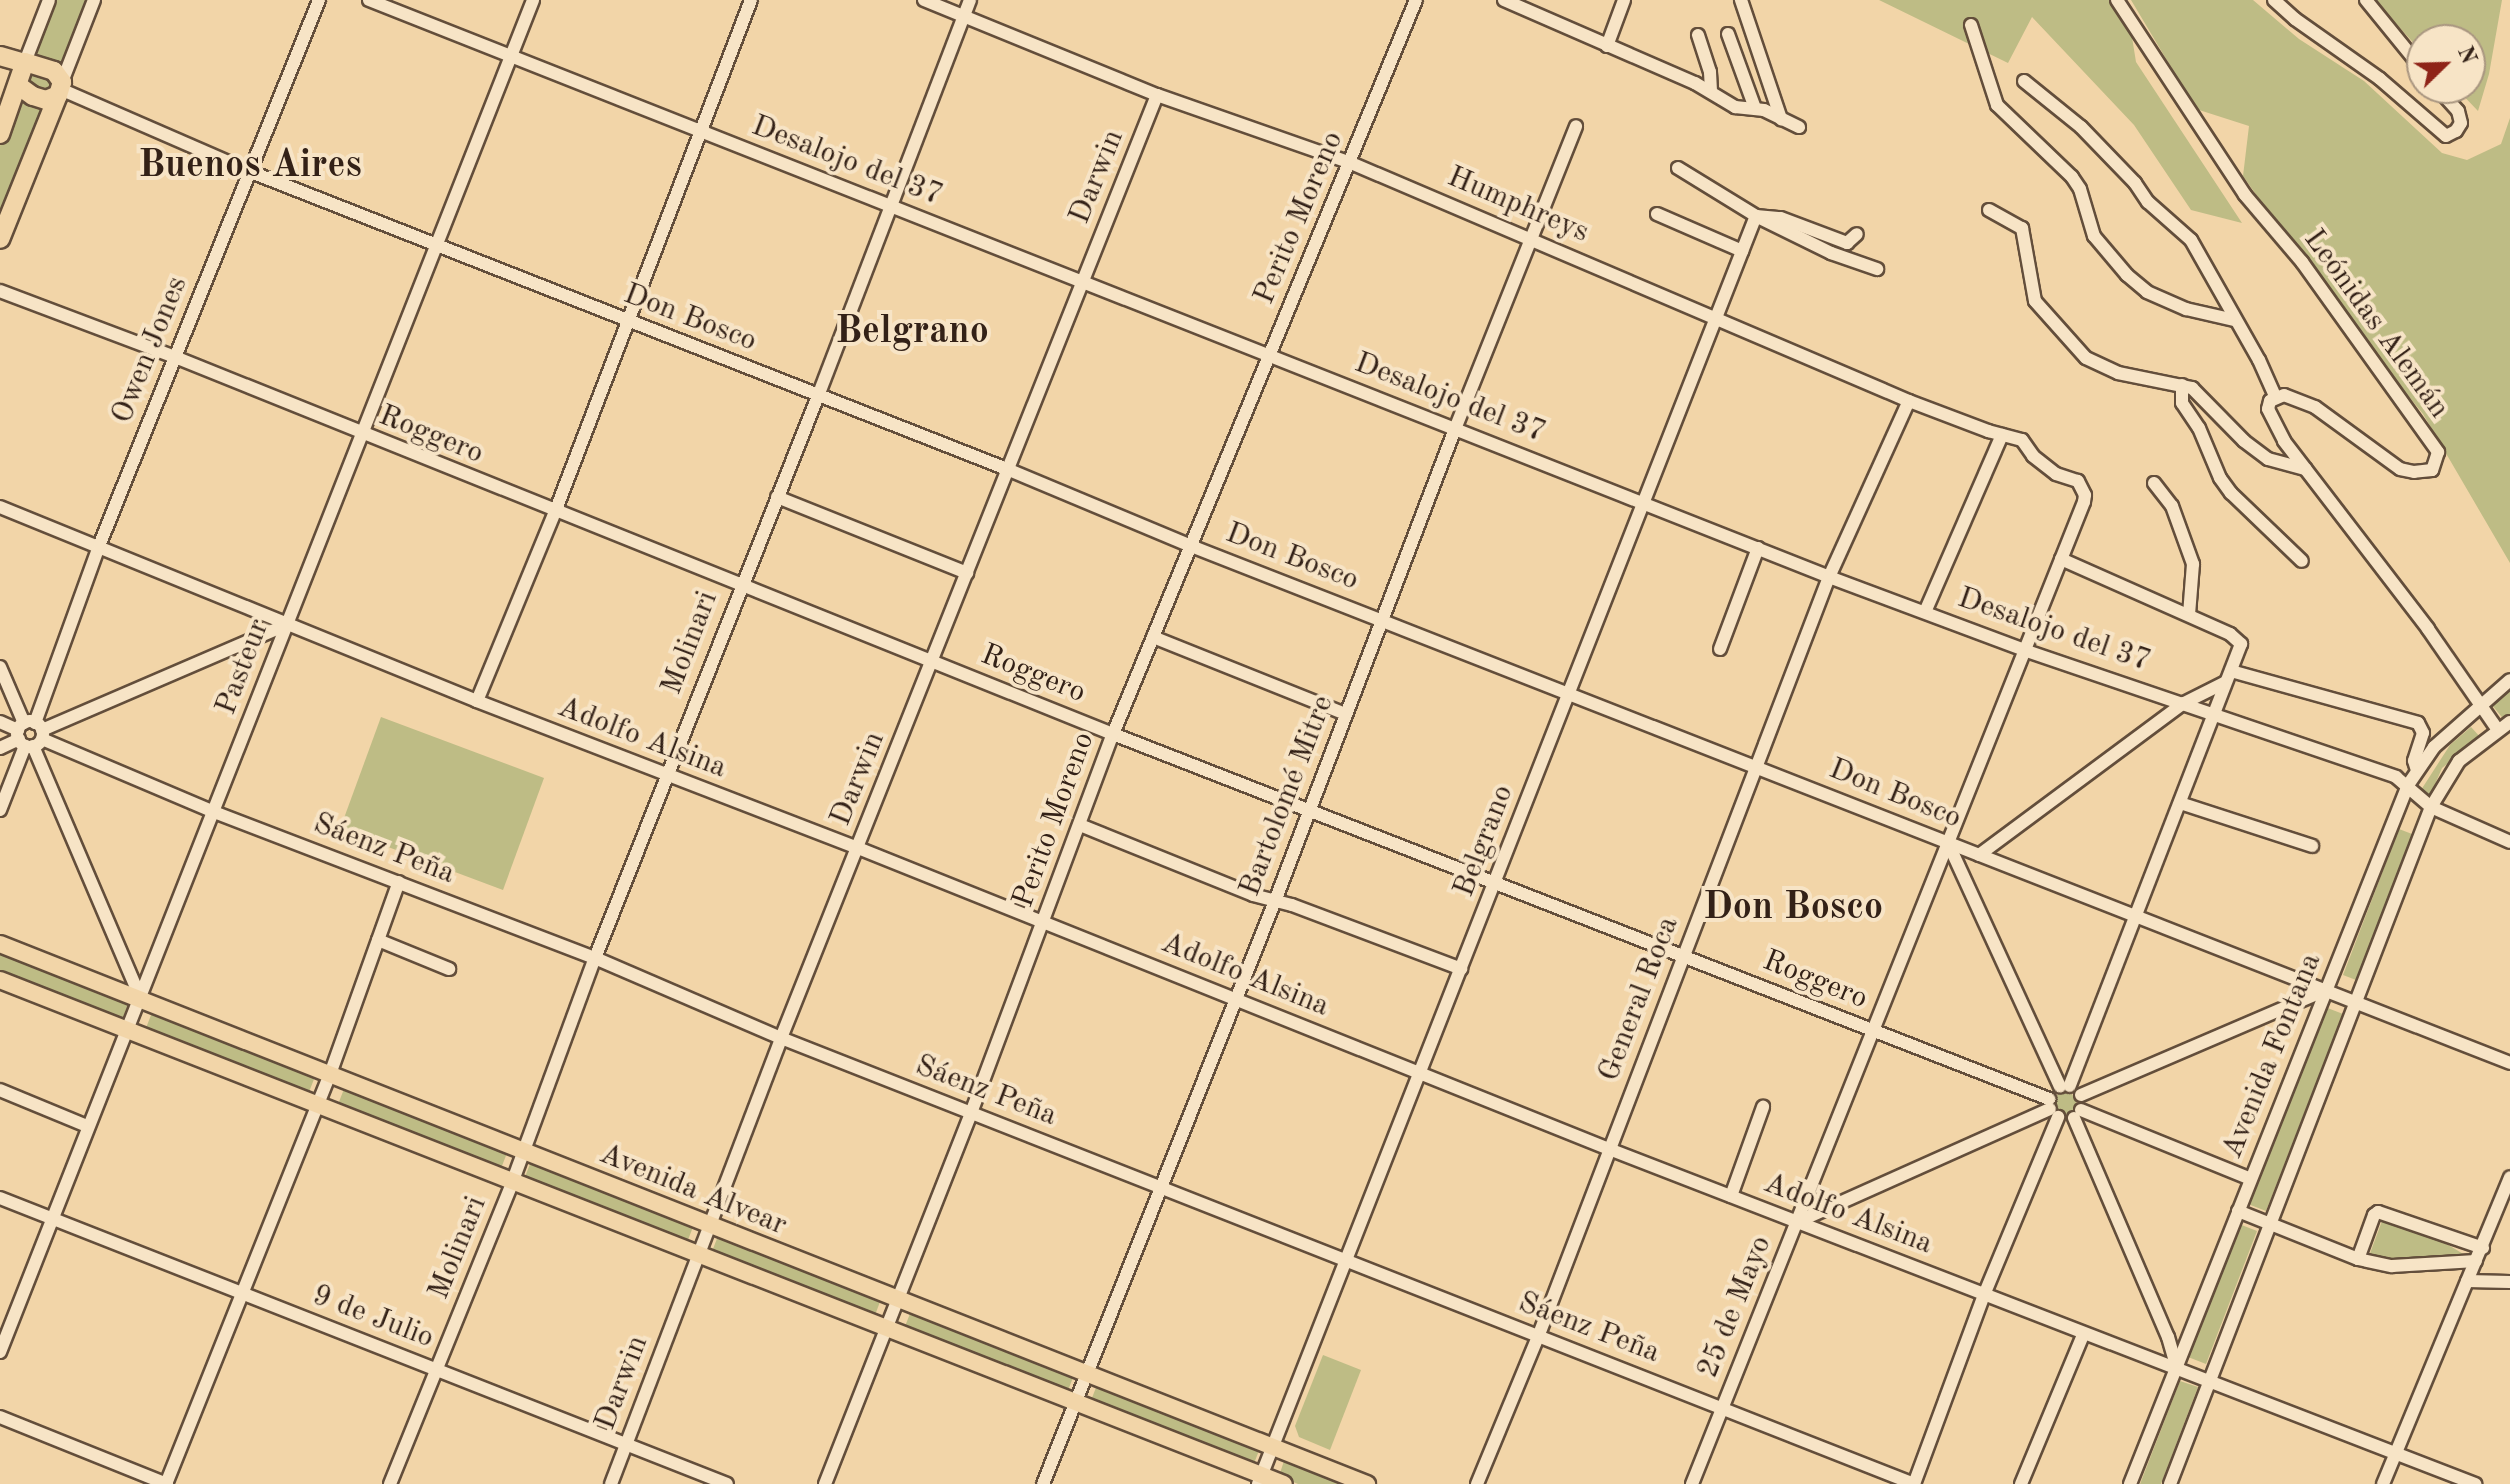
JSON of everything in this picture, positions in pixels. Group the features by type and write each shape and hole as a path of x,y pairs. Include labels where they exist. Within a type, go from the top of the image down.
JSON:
{"highway":[{"path":"0,56 45,66 60,89"},
{"path":"0,134 25,63"},
{"path":"0,69 33,96 46,100 60,89"},
{"path":"0,239 60,89"}],"main road":[{"name":"Avenida Alvear","path":"0,944 329,1077 1367,1484"},
{"name":"Avenida Alvear","path":"0,980 512,1183 1076,1401 1260,1480 1284,1484"}],"street":[{"path":"25,63 49,0"},
{"path":"60,89 94,0"},
{"name":"Owen Jones","path":"0,810 99,546 319,0"},
{"name":"Desalojo del 37","path":"369,0 1644,501 1829,577 2024,650 2396,777 2431,807 2510,842"},
{"name":"Pasteur","path":"0,1352 50,1217 129,1030 533,0"},
{"path":"477,701 555,512 625,321 751,0"},
{"name":"Humphreys","path":"924,0 1157,95 1351,163 1909,401 2022,440 2033,456 2056,474 2078,481"},
{"name":"Molinari","path":"390,1484 512,1183 595,958 818,396 970,0"},
{"name":"Perito Moreno","path":"825,1484 971,1113 1113,734 1416,0"},
{"path":"1504,0 1711,92 1735,107 1755,108 1799,127"},
{"path":"1607,46 1624,0"},
{"path":"1741,0 1781,119"},
{"name":"Leónidas Alemán","path":"2117,0 2211,146 2364,346 2438,452 2438,461 2432,470 2414,472 2400,469 2315,407 2296,397 2275,396"},
{"path":"2274,0 2406,101"},
{"path":"2366,0 2406,49"},
{"path":"1971,25 1997,105 2072,177 2080,189 2094,236 2127,275 2147,292 2186,309 2234,320"},
{"path":"1728,34 1755,108"},
{"path":"1698,35 1710,72 1711,92"},
{"path":"2024,81 2081,127 2135,183 2148,202 2191,240 2275,396 2268,409 2284,441 2428,629 2498,730"},
{"name":"Don Bosco","path":"60,89 251,172 625,321 1007,469 1191,546 1382,618 1568,695 2510,1063"},
{"name":"Darwin","path":"611,1484 781,1038 1157,95"},
{"path":"2409,104 2446,136 2456,131 2461,123 2458,111 2452,104"},
{"name":"Bartolomé Mitre","path":"1043,1484 1275,901 1455,429 1576,126"},
{"path":"1678,168 1756,216 1831,253 1877,269"},
{"path":"1989,210 2022,228 2035,301 2086,358 2118,373 2182,385 2201,395 2244,441 2268,459 2306,469"},
{"path":"1657,214 1742,251"},
{"path":"1756,216 1781,218 1847,243 1857,234"},
{"name":"Belgrano","path":"1260,1480 1756,216"},
{"name":"Roggero","path":"0,291 175,357 740,587 1496,881 1872,1031 2052,1109"},
{"path":"2182,385 2182,403 2199,428 2220,478 2231,493 2302,561"},
{"name":"General Roca","path":"1477,1484 1538,1337 1829,577 1909,401"},
{"path":"1925,612 2002,435"},
{"path":"2078,481 2085,469"},
{"name":"25 de Mayo","path":"1692,1484 2084,502 2085,495 2078,481"},
{"path":"2154,483 2172,506 2193,564 2189,615"},
{"path":"777,497 967,573"},
{"name":"Adolfo Alsina","path":"0,507 477,701 858,848 1235,1001 1421,1071 1609,1149 2083,1335 2475,1484"},
{"path":"1720,649 1758,548"},
{"path":"1914,1484 2052,1109 2070,1089 2241,644 2230,634 2061,559"},
{"path":"0,748 288,624"},
{"path":"1153,637 1346,714"},
{"path":"0,667 141,999"},
{"path":"1979,855 2184,703 2228,677 2418,723 2423,733 2414,761 2417,770"},
{"name":"Avenida Fontana","path":"2130,1484 2408,785 2434,747 2510,680"},
{"name":"Sáenz Peña","path":"0,722 214,812 595,958 781,1038 1914,1484"},
{"name":"Avenida Fontana","path":"2170,1484 2268,1223 2431,807 2459,761 2510,722"},
{"path":"2180,803 2312,846"},
{"path":"1080,825 1461,969"},
{"path":"1948,843 2070,1089 2077,1114 2168,1337 2177,1369"},
{"path":"0,1417 166,1484 329,1077 399,882"},
{"path":"378,940 449,969"},
{"path":"2070,1089 2326,990"},
{"path":"0,1090 87,1126"},
{"path":"1731,1196 1763,1107"},
{"path":"1797,1222 2052,1109 2077,1114 2251,1179"},
{"path":"2383,1484 2510,1177"},
{"name":"9 de Julio","path":"0,1198 727,1484"},
{"path":"2238,1211 2358,1259 2406,1268 2476,1261"},
{"path":"2358,1259 2378,1212 2483,1248"},
{"path":"2467,1281 2510,1282"},
{"path":"2021,1484 2083,1335"}],"shaded area":[{"path":"54,0 86,0 61,63 34,53"},
{"path":"1879,0 2126,0 2136,62 2242,223 2191,210 2134,125 2032,17 2008,63"},
{"path":"2131,0 2253,0 2299,39 2364,81 2442,153 2467,160 2501,144 2510,118 2510,563 2423,414 2321,288 2243,176 2249,126 2196,109"},
{"path":"2374,0 2502,0 2486,84 2486,24 2406,24 2406,35"},
{"path":"35,73 50,81 50,89 45,91 28,82 28,74"},
{"path":"24,98 42,105 43,112 0,218 0,146 18,99"},
{"path":"2510,688 2510,717 2505,721 2492,705"},
{"path":"381,717 544,778 503,890 340,829"},
{"path":"2471,727 2481,738 2442,768 2430,796 2421,790 2450,745"},
{"path":"2399,829 2412,834 2356,980 2343,975"},
{"path":"0,951 129,1002 122,1020 0,972"},
{"path":"2325,1007 2343,1014 2266,1211 2248,1204"},
{"path":"153,1010 316,1074 309,1092 146,1028"},
{"path":"344,1089 507,1153 500,1171 337,1107"},
{"path":"2061,1092 2069,1092 2076,1103 2069,1114 2061,1114 2054,1107 2054,1099"},
{"path":"530,1164 693,1227 686,1245 523,1182"},
{"path":"2382,1221 2445,1243 2465,1255 2410,1262 2369,1256"},
{"path":"2239,1224 2257,1231 2206,1364 2188,1357"},
{"path":"718,1236 881,1299 874,1318 711,1254"},
{"path":"911,1311 1074,1375 1067,1393 904,1329"},
{"path":"1323,1355 1361,1370 1330,1450 1299,1437 1295,1426"},
{"path":"2180,1381 2198,1387 2161,1484 2140,1484"},
{"path":"1097,1385 1260,1448 1253,1466 1090,1403"},
{"path":"1285,1458 1351,1484 1298,1484 1279,1476"}],"district":[{"name":"Buenos Aires","path":"250,167"},
{"name":"Belgrano","path":"912,333"},
{"name":"Don Bosco","path":"1793,909"}]}
